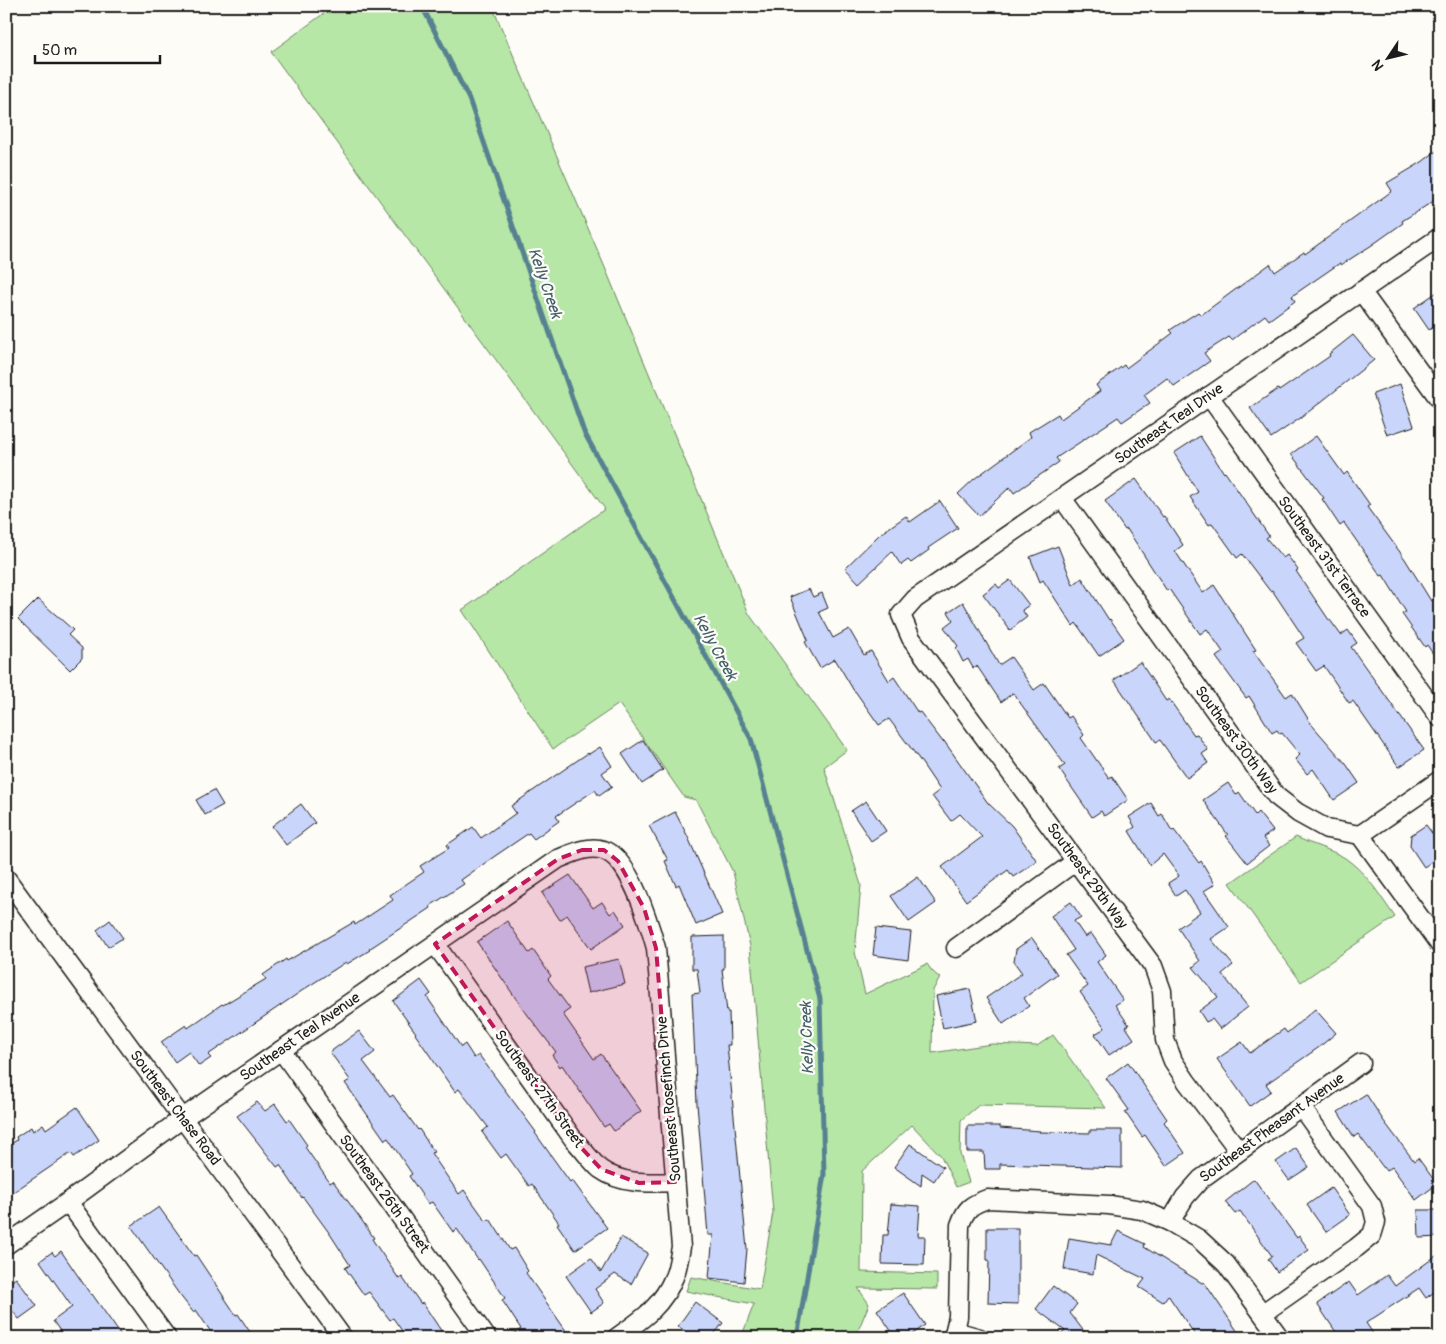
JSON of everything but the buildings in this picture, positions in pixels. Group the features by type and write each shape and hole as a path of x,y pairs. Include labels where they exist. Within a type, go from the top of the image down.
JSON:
{"street":[{"name":"Southeast Teal Drive","path":"901,615 915,599 1440,237"},
{"path":"1362,291 1440,400"},
{"name":"Southeast 31st Terrace","path":"1209,396 1440,718"},
{"name":"Southeast 30th Way","path":"1062,498 1276,796 1298,813 1327,829 1360,835"},
{"name":"Southeast 29th Way","path":"901,615 911,638 1153,966 1162,991 1165,1040 1173,1061 1239,1151"},
{"path":"1440,780 1360,835 1440,945"},
{"name":"Southeast Teal Avenue","path":"6,1245 183,1118 558,859 582,850 604,850"},
{"name":"Southeast Rosefinch Drive","path":"604,850 618,861 631,881 644,908 656,948 681,1247 674,1276 658,1304 645,1317 616,1338"},
{"path":"956,948 1076,862"},
{"name":"Southeast Chase Road","path":"6,878 343,1338"},
{"name":"Southeast 27th Street","path":"435,944 574,1140 601,1169 620,1178 639,1183 676,1182"},
{"name":"Southeast 26th Street","path":"281,1050 487,1338"},
{"name":"Southeast Pheasant Avenue","path":"1170,1222 1185,1197 1201,1180 1361,1063"},
{"path":"1263,1313 1356,1248 1372,1235 1376,1222 1372,1206 1301,1107"},
{"path":"980,1338 954,1335 958,1316 960,1225 964,1212 973,1205 987,1199 1109,1205 1142,1210 1170,1222 1199,1239 1226,1264 1280,1338"},
{"path":"68,1202 167,1338"}],"highlighted area":[{"path":"582,850 604,850 618,861 644,908 656,948 675,1182 639,1183 601,1169 574,1140 435,944 558,859"}],"green space":[{"path":"334,6 492,6 603,263 749,614 847,750 824,767 861,885 855,952 865,994 927,964 940,978 933,990 932,1053 992,1044 1037,1046 1053,1035 1106,1108 979,1105 961,1120 960,1154 969,1182 956,1187 941,1156 912,1125 862,1171 861,1272 937,1274 937,1289 858,1288 869,1304 855,1338 741,1338 754,1304 686,1291 691,1277 760,1289 773,1212 750,946 733,872 696,800 684,797 619,704 553,749 462,610 605,509 271,52"},
{"path":"1296,837 1339,855 1353,864 1373,885 1395,917 1301,982 1230,883"}],"waterway":[{"name":"Kelly Creek","path":"422,6 469,99 584,432 751,739 820,999 824,1174 797,1338"}]}
